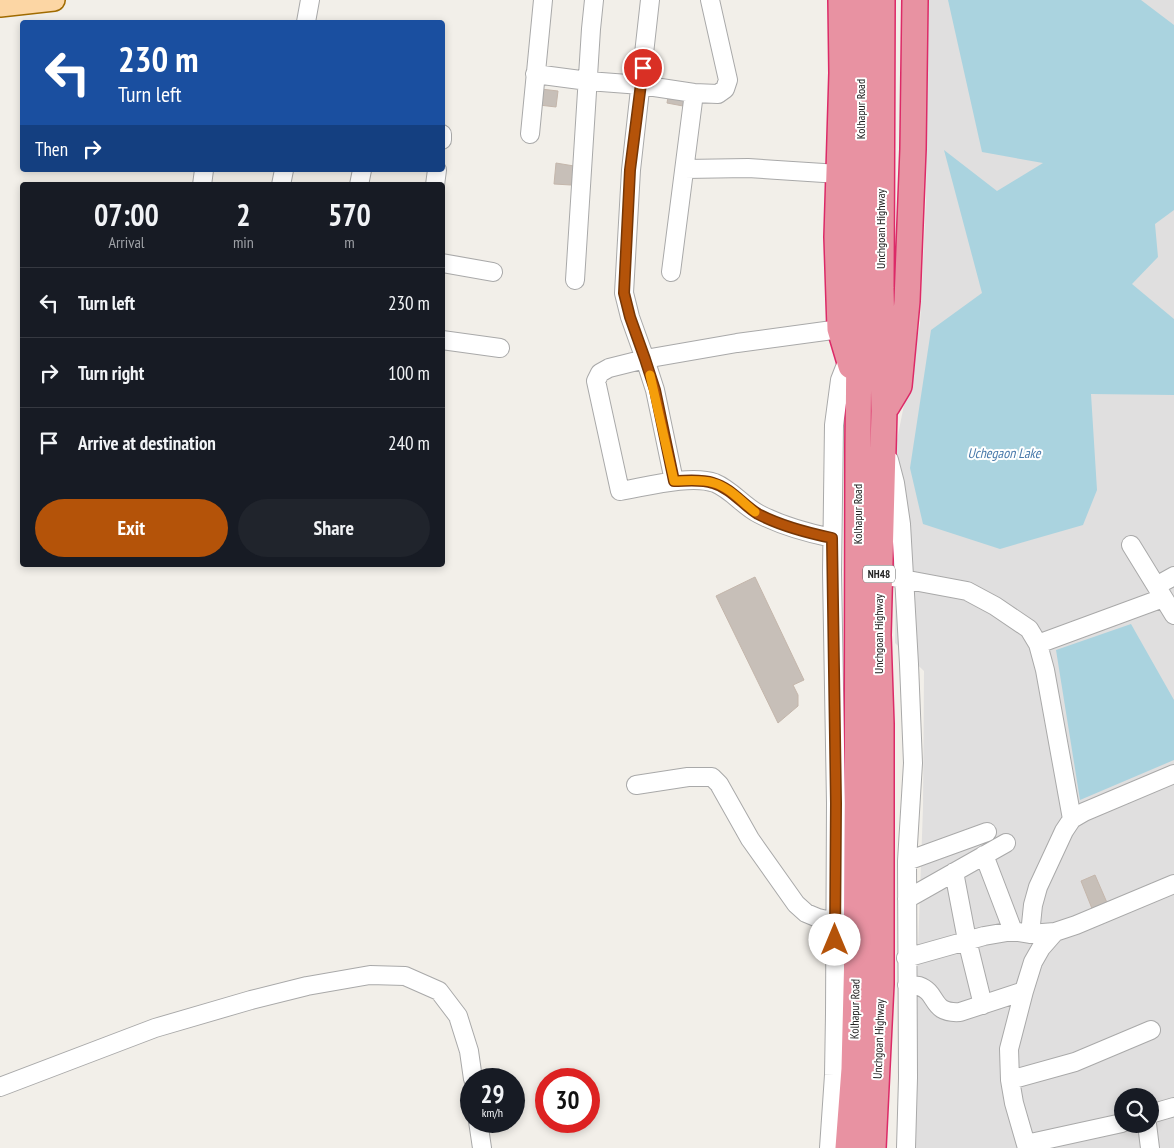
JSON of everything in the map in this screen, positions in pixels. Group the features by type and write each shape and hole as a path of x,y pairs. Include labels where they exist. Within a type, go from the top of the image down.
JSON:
{"highway":[{"path":"841,0 842,73 836,237 840,329 859,392"},
{"name":"Kolhapur Road","path":"848,1148 854,1069 857,949 862,0"},
{"name":"Unchgoan Highway","path":"873,1148 881,984 881,724 878,636 884,438 881,288 882,0"},
{"path":"884,412 899,386 907,302 913,149 915,0"}],"main road":[{"path":"0,6 54,0"}],"street":[{"path":"306,20 310,0"},
{"path":"530,134 543,0"},
{"path":"575,280 594,0"},
{"path":"650,0 630,170 624,293 630,317 655,390 674,481"},
{"path":"535,74 641,85 694,93 718,94 725,90 728,80 710,0"},
{"path":"672,272 694,93"},
{"path":"685,168 748,168 838,174"},
{"path":"445,264 492,272"},
{"path":"832,538 808,533 758,514 727,490 714,483 674,481 620,491 596,381 600,373 609,368 645,359 738,343 840,329"},
{"path":"445,340 500,348"},
{"path":"829,1148 834,1075 836,803 832,538 834,425 840,380 849,357"},
{"path":"884,438 895,484 901,524 913,763 907,862 908,1078 906,1148"},
{"path":"1131,545 1174,615"},
{"path":"879,575 968,590 1029,630 1038,644 1045,670 1072,820"},
{"path":"1038,644 1159,592 1174,576"},
{"path":"1021,933 1033,905 1038,887 1064,831 1072,820 1084,812 1174,774"},
{"path":"636,784 688,777 712,777 719,784 750,839 796,904 806,913 835,922"},
{"path":"907,862 987,832"},
{"path":"907,899 1006,842"},
{"path":"984,855 1021,933"},
{"path":"954,872 967,940 983,1005"},
{"path":"906,958 967,940 1021,933 1055,932 1174,884"},
{"path":"1055,932 1037,955 1024,992 1009,1049 1010,1080 1014,1104 1027,1146 1114,1125"},
{"path":"0,1087 155,1028 251,1000 307,986 370,974 405,976 439,991 458,1016 469,1051 471,1068"},
{"path":"907,985 918,986 926,990 933,997 936,1005 950,1013 960,1012 1024,992"},
{"path":"1010,1080 1075,1062 1151,1030"},
{"path":"1159,1111 1174,1107"},
{"path":"480,1133 482,1148"},
{"path":"1148,1133 1150,1148"}],"shaded area":[{"path":"928,0 1174,0 1174,1148 911,1148 923,807 924,671 895,643 897,440 920,324 926,199"}],"water":[{"name":"Uchegaon Lake","path":"948,0 1141,0 1174,25 1174,210 1155,224 1158,257 1132,284 1174,319 1174,395 1091,394 1097,490 1083,525 1000,549 923,524 910,468 931,330 982,293 944,150 997,191 1043,163 982,152"},
{"path":"1131,624 1174,700 1174,760 1080,800 1056,650"}],"building":[{"path":"541,89 558,91 556,107 539,105"},
{"path":"669,91 686,95 683,106 667,103"},
{"path":"556,163 574,166 571,185 554,184"},
{"path":"755,577 804,680 793,685 798,695 798,706 778,723 716,596"},
{"path":"1095,875 1108,905 1093,911 1081,881"}],"slow traffic":[{"path":"650,375 655,390 674,481 714,483 727,490 755,512"}],"route":[{"path":"643,68 630,170 624,293 630,317 655,390 674,481 714,483 727,490 758,514 808,533 832,538 836,803 835,940"}]}
